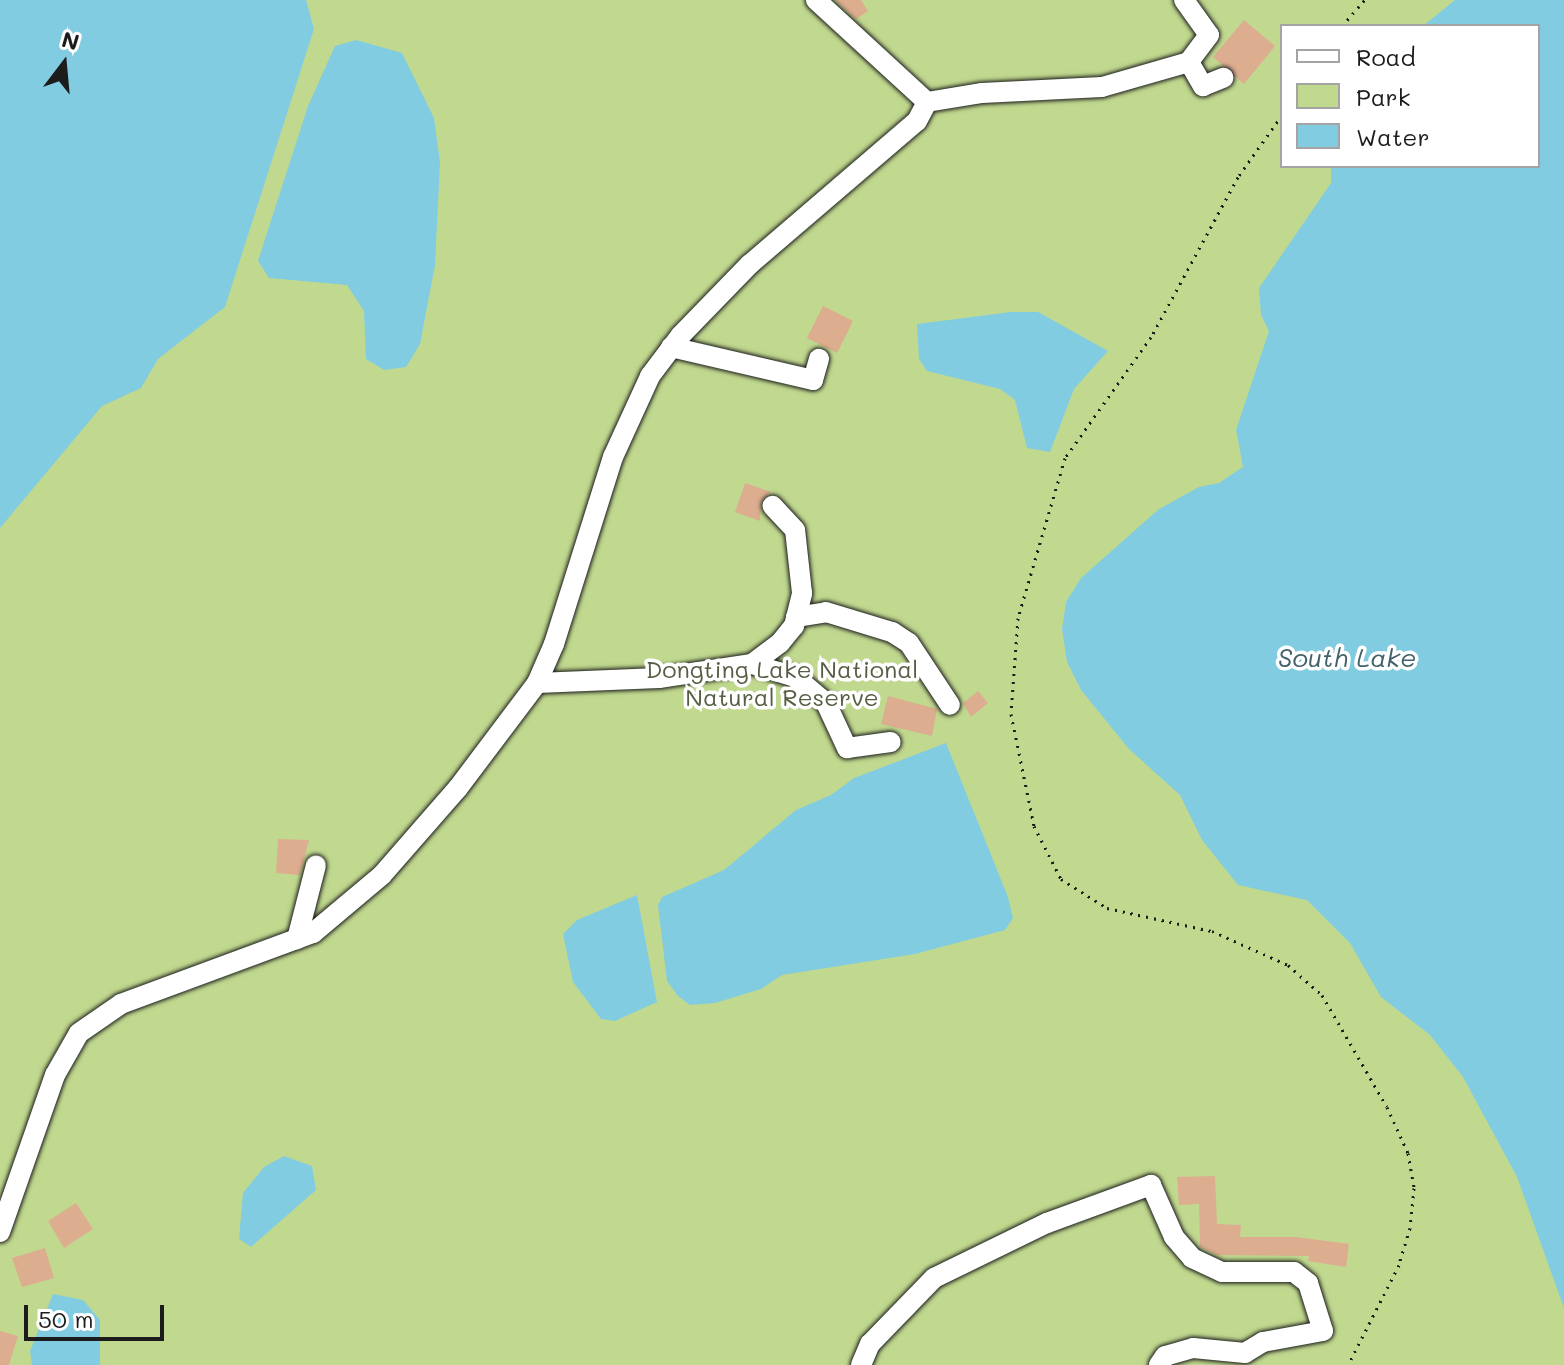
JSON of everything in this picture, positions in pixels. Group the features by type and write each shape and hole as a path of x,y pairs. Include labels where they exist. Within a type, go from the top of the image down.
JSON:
{"street":[{"path":"816,0 927,102"},
{"path":"927,102 982,93 1102,87 1189,62 1209,35 1184,0"},
{"path":"1189,62 1203,86 1223,78"},
{"path":"0,1232 55,1075 79,1033 121,1004 313,933 382,875 458,788 537,683 554,644 613,457 650,376 671,347 749,265 917,121 927,102"},
{"path":"671,347 813,380 819,359"},
{"path":"752,664 780,643 796,617 802,561 791,519 773,506"},
{"path":"796,617 826,612 892,632 909,643 950,705"},
{"path":"537,683 659,678 752,664 795,677 826,703 847,748 891,742"},
{"path":"297,939 316,865"},
{"path":"861,1365 870,1344 934,1278 1047,1223 1151,1185 1174,1237 1192,1258 1222,1272 1294,1272 1308,1283 1323,1331 1263,1342 1245,1353 1193,1348 1165,1356 1159,1365"}],"path":[{"path":"1344,24 1365,0"},
{"path":"1280,118 1238,177 1151,337 1065,458 1018,618 1011,714 1026,801 1061,879 1107,908 1212,931 1288,965 1322,995 1387,1107 1412,1176 1410,1228 1399,1265 1348,1365"}],"green space":[{"name":"Dongting Lake National Natural Reserve","path":"0,0 1564,0 1564,1365 0,1365"}],"water":[{"path":"0,0 306,0 314,29 225,307 158,359 141,388 102,406 0,528"},
{"name":"South Lake","path":"1455,0 1564,0 1564,1308 1517,1177 1463,1077 1430,1035 1381,997 1350,943 1307,900 1238,885 1202,840 1180,795 1129,749 1081,690 1067,662 1062,629 1066,602 1081,578 1159,509 1199,487 1219,483 1243,467 1236,430 1269,331 1261,315 1259,288 1331,183 1331,168 1540,168 1540,24 1425,24"},
{"path":"356,40 402,53 434,118 440,162 435,265 420,344 406,367 384,370 366,359 364,311 347,285 269,278 258,261 308,106 335,46"},
{"path":"1011,312 1038,312 1108,351 1074,389 1050,452 1027,448 1015,400 1000,389 927,371 919,359 917,324"},
{"path":"946,743 1008,897 1013,918 1005,930 915,954 782,975 761,989 715,1003 690,1005 678,996 667,981 658,905 662,897 724,870 796,810 831,795 854,778"},
{"path":"637,895 657,1002 615,1021 601,1019 573,982 563,934 577,920"},
{"path":"284,1156 312,1166 316,1190 251,1247 239,1239 243,1193 264,1167"},
{"path":"53,1294 83,1300 100,1320 100,1365 32,1365 30,1351"}],"building":[{"path":"835,0 861,0 868,11 856,19"},
{"path":"1244,20 1275,46 1244,84 1213,57"},
{"path":"823,306 853,321 837,353 807,338"},
{"path":"745,483 771,492 761,501 760,521 735,512"},
{"path":"978,691 988,703 971,717 963,703"},
{"path":"888,696 937,709 932,736 881,724"},
{"path":"278,839 309,840 300,875 276,873"},
{"path":"1215,1176 1217,1224 1241,1225 1240,1237 1296,1237 1349,1244 1346,1267 1308,1261 1309,1256 1217,1255 1200,1247 1199,1204 1179,1205 1177,1177"},
{"path":"76,1203 93,1229 64,1248 48,1221"},
{"path":"45,1248 54,1278 22,1287 12,1258"},
{"path":"0,1331 18,1336 9,1365 0,1365"}]}
